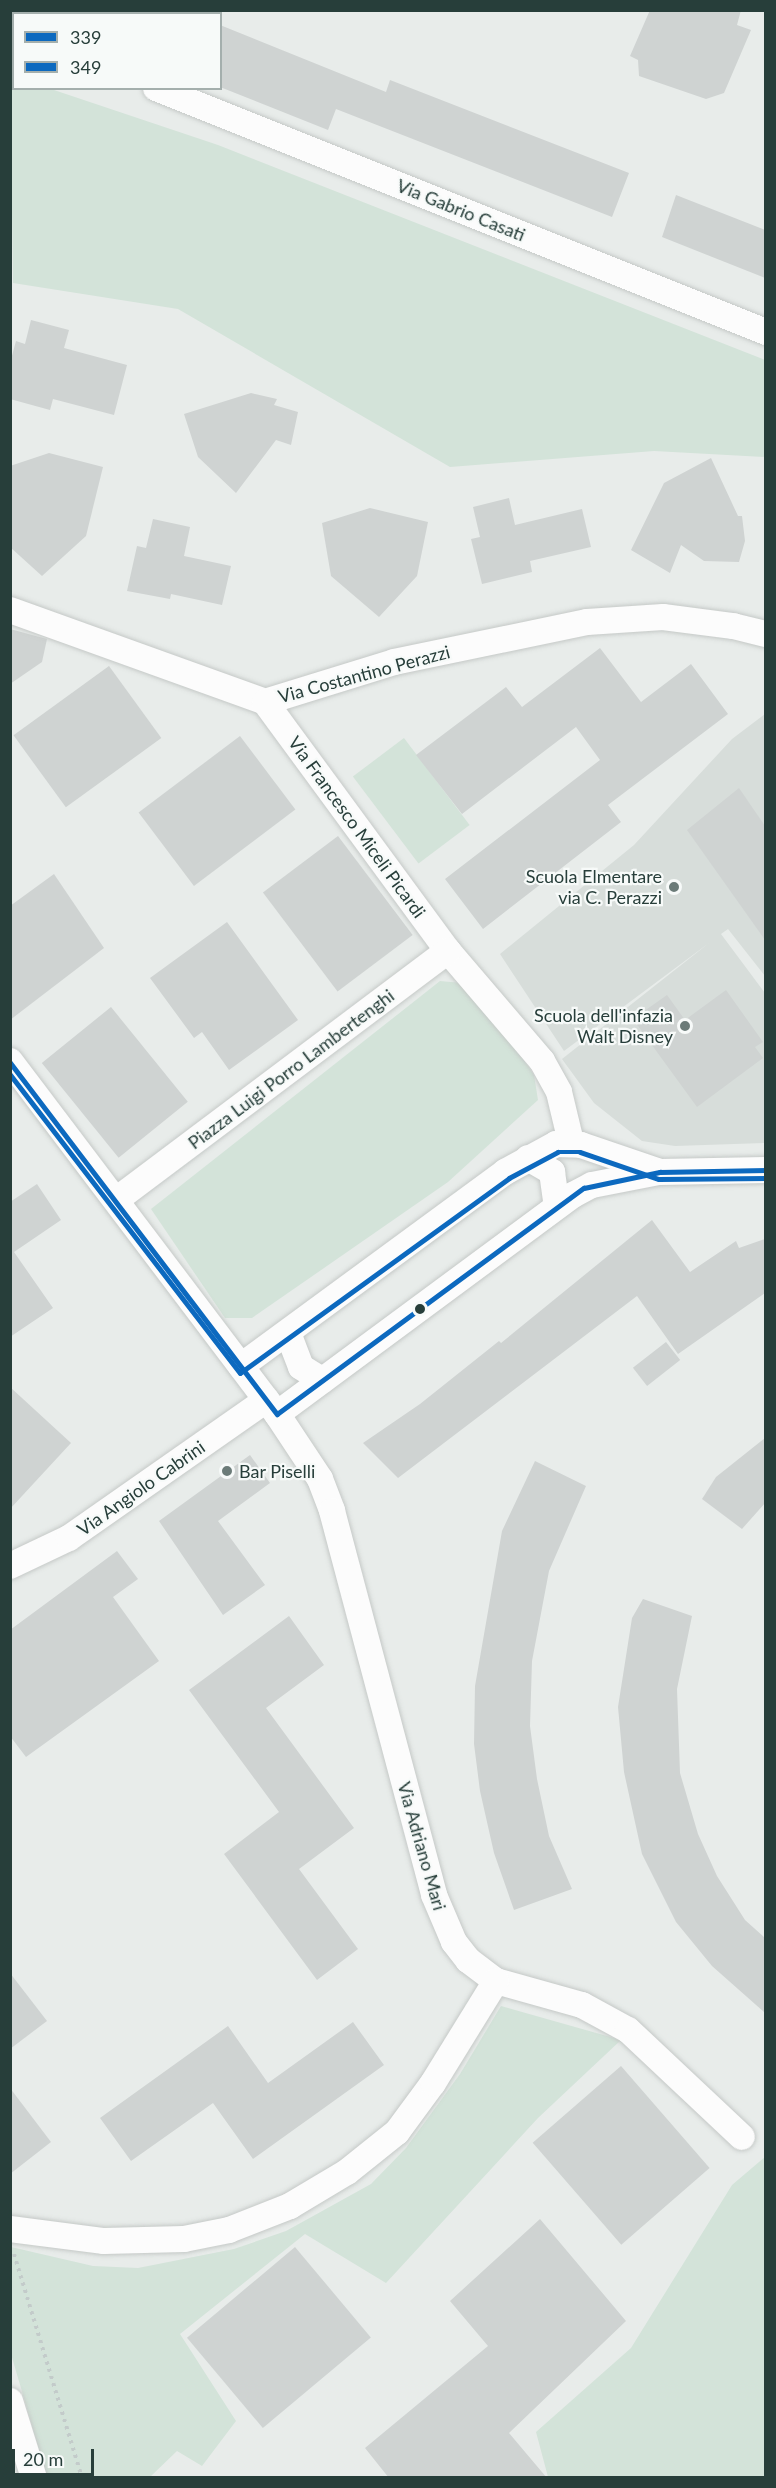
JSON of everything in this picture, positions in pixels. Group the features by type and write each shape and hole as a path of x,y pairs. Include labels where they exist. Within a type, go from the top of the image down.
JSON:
{"street":[{"name":"Via Gabrio Casati","path":"161,90 765,332"},
{"name":"Via Costantino Perazzi","path":"10,610 265,702 394,662 587,622 663,617 733,626 765,634"},
{"name":"Via Francesco Miceli Picardi","path":"265,702 448,951"},
{"path":"448,951 548,1070 559,1092 571,1142"},
{"name":"Piazza Luigi Porro Lambertenghi","path":"116,1200 448,951"},
{"path":"10,1061 272,1407 322,1380 557,1206 592,1185 660,1172 765,1170"},
{"path":"241,1366 546,1147 571,1142 660,1172"},
{"path":"528,1158 552,1172 557,1206"},
{"path":"288,1333 294,1357 301,1367 322,1380"},
{"name":"Via Angiolo Cabrini","path":"10,1566 69,1538 272,1407"},
{"name":"Via Adriano Mari","path":"272,1407 312,1465 332,1511 443,1921 468,1960 496,1981 582,2005 613,2020 662,2059 742,2137"},
{"path":"10,2229 96,2240 184,2238 229,2230 290,2206 347,2172 397,2132 433,2083 496,1981"},
{"path":"10,2401 34,2478"}],"path":[{"path":"10,2245 82,2478"}],"shaded area":[{"path":"10,71 12,90 54,90 218,145 765,360 765,457 654,451 450,467 178,309 13,283"},
{"path":"765,714 765,976 728,929 721,934 765,993 765,1143 675,1146 642,1141 594,1103 562,1059 709,943 564,1051 500,954 634,845 732,739"},
{"path":"404,738 470,825 418,864 353,777"},
{"path":"440,981 461,983 500,1025 534,1075 538,1100 448,1182 252,1318 225,1318 151,1209"},
{"path":"501,2006 621,2040 538,2118 386,2283 305,2234 180,2334 236,2421 202,2466 177,2451 150,2477 47,2477 11,2354 11,2247 93,2266 138,2268 234,2249 286,2231 371,2184 406,2148 460,2074"},
{"path":"765,2157 765,2477 548,2477 536,2432 631,2348 732,2185"}],"building":[{"path":"650,10 741,10 737,25 751,30 724,93 706,99 639,76 638,60 630,56"},
{"path":"222,26 386,92 390,80 629,173 612,217 336,109 328,130 222,88"},
{"path":"676,195 765,230 765,278 662,237"},
{"path":"31,320 69,330 64,348 127,365 114,415 53,399 50,410 10,399 10,363 16,341 25,344"},
{"path":"251,393 277,399 274,405 298,412 291,445 276,440 236,493 198,457 184,414"},
{"path":"49,453 103,467 86,536 42,576 10,547 10,466"},
{"path":"711,458 738,516 742,516 745,541 739,562 704,561 681,545 670,573 631,550 664,483"},
{"path":"509,498 515,525 582,509 591,547 530,561 532,572 482,584 471,539 480,537 473,507"},
{"path":"370,508 428,522 417,576 379,617 331,576 322,523"},
{"path":"153,519 190,527 184,556 231,566 222,605 171,594 170,599 127,591 137,546 146,548"},
{"path":"10,629 47,639 42,662 10,684"},
{"path":"600,648 641,702 691,664 728,714 608,805 621,822 483,929 445,879 600,760 576,727 462,814 416,755 506,687 522,707"},
{"path":"109,666 161,738 66,807 14,735"},
{"path":"240,736 295,809 194,886 139,812"},
{"path":"739,788 765,826 765,940 687,830"},
{"path":"338,836 413,935 338,992 263,893"},
{"path":"54,874 104,948 10,1020 10,906"},
{"path":"227,922 298,1020 229,1070 202,1032 194,1038 150,978"},
{"path":"726,990 763,1042 755,1047 763,1058 697,1107 633,1019 667,995 685,1020"},
{"path":"111,1007 188,1102 119,1158 42,1063"},
{"path":"37,1184 61,1220 14,1252 53,1308 10,1337 10,1202"},
{"path":"652,1220 690,1272 736,1241 739,1248 765,1239 765,1293 678,1354 637,1296 398,1478 363,1443 420,1404 499,1341 501,1343"},
{"path":"666,1342 680,1360 647,1386 633,1368"},
{"path":"10,1387 71,1443 10,1509"},
{"path":"765,1438 765,1503 742,1529 702,1499 716,1477"},
{"path":"250,1455 270,1483 218,1521 265,1585 223,1615 159,1521"},
{"path":"535,1461 586,1486 549,1571 532,1661 530,1726 537,1779 549,1836 572,1889 514,1910 494,1853 480,1791 474,1744 475,1686 502,1531"},
{"path":"117,1551 138,1579 113,1597 159,1661 26,1757 10,1736 10,1630"},
{"path":"643,1599 692,1616 677,1689 680,1773 698,1834 717,1876 745,1920 765,1938 765,2013 712,1966 676,1922 642,1854 624,1772 618,1707 632,1618"},
{"path":"289,1616 324,1665 266,1708 354,1828 299,1869 358,1949 317,1980 224,1854 279,1812 189,1690"},
{"path":"10,1973 47,2021 10,2049"},
{"path":"353,2022 384,2065 253,2159 213,2103 131,2161 100,2118 228,2026 268,2083"},
{"path":"621,2066 710,2168 621,2245 533,2143"},
{"path":"10,2088 51,2142 10,2174"},
{"path":"540,2219 626,2321 509,2433 547,2478 389,2478 365,2448 488,2346 450,2301"},
{"path":"295,2247 371,2337 263,2428 187,2338"}],"transit line":[{"name":"339","path":"10,1062 277,1414 584,1188 660,1172 766,1170"},
{"name":"349","path":"10,1074 240,1373 509,1178 558,1152 580,1152 659,1179 766,1178"}],"place":[{"name":"Scuola Elmentare via C. Perazzi","path":"674,887"},
{"name":"Scuola dell'infazia Walt Disney","path":"685,1026"},
{"name":"Bar Piselli","path":"227,1471"}]}
